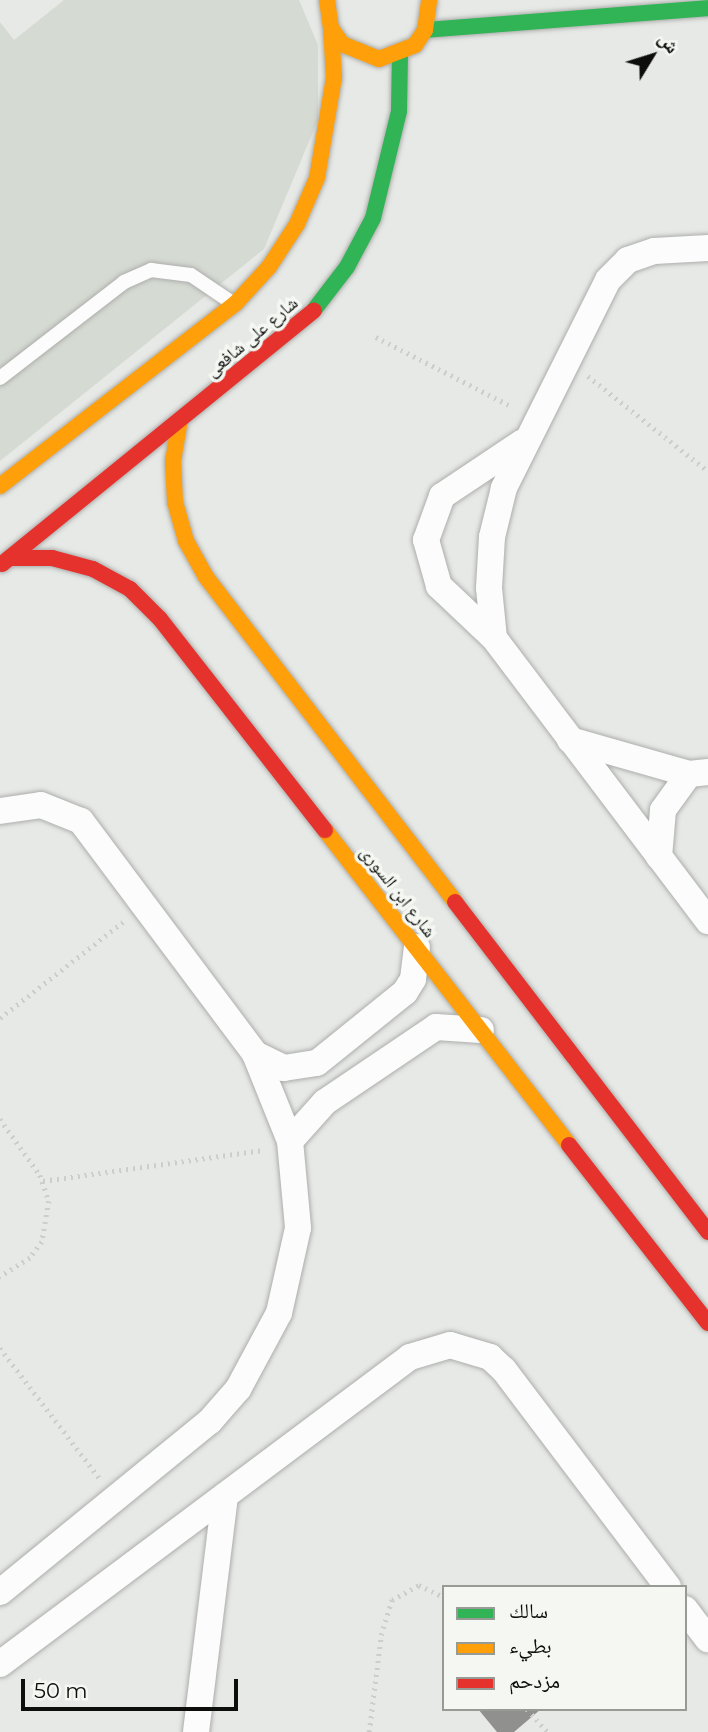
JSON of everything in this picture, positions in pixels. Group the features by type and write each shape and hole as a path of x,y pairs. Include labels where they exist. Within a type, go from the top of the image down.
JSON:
{"street":[{"name":"شارع على شافعى","path":"0,486 235,304 290,235 317,178 334,78 327,0"},
{"path":"331,27 359,56 379,60 400,55 425,30 429,0"},
{"path":"425,30 708,8"},
{"name":"شارع على شافعى","path":"5,562 180,420 273,349 313,311 347,267 373,218 390,165 399,111 400,55"},
{"path":"494,638 488,587 492,537 504,488 523,442 608,280 628,260 654,251 708,248"},
{"name":"شارع ابن السورى","path":"180,420 173,461 175,502 186,541 206,577 416,867 708,1232"},
{"path":"523,442 442,496 426,540 439,586 494,638 708,921"},
{"name":"شارع ابن السورى","path":"5,562 52,558 83,566 130,589 160,619 384,892 417,947 708,1323"},
{"path":"570,740 699,773 663,810 659,857"},
{"path":"0,811 41,805 81,821 146,904 255,1054 291,1143 297,1184 293,1260 261,1352 210,1421 0,1592"},
{"path":"255,1054 284,1068 317,1063 405,992 413,979 417,947"},
{"path":"291,1143 311,1113 436,1027 481,1030"},
{"path":"0,1664 410,1357 429,1348 471,1349 504,1370 666,1585"},
{"path":"196,1732 225,1496"},
{"path":"687,1612 708,1639"}],"lane":[{"path":"0,377 124,282 151,270 191,275 235,304"}],"path":[{"path":"376,337 536,418"},
{"path":"567,360 708,471"},
{"path":"0,1018 146,904"},
{"path":"0,1119 43,1181 49,1201 43,1242 30,1258 0,1277"},
{"path":"43,1181 291,1143"},
{"path":"0,1348 116,1499"},
{"path":"369,1732 381,1635 392,1600 419,1585 442,1596"},
{"path":"529,1711 548,1732"}],"shaded area":[{"path":"64,0 299,0 318,45 318,120 264,249 0,461 0,22 14,40"}],"building":[{"path":"480,1711 539,1711 514,1732 497,1732"}],"traffic: fast":[{"path":"425,30 708,8"},
{"path":"314,310 347,267 373,218 399,111 400,55"}],"traffic: slow":[{"path":"327,0 331,28 342,44 379,59 415,45 425,30 429,0"},
{"path":"0,486 235,304 269,267 297,224 317,178 334,78 331,28"},
{"path":"180,420 173,461 175,502 186,541 206,577 455,902"},
{"path":"325,830 569,1145"}],"traffic: jam":[{"path":"2,564 314,310"},
{"path":"10,558 52,558 93,569 130,589 160,619 325,830"},
{"path":"455,902 708,1232"},
{"path":"569,1145 708,1323"}]}
